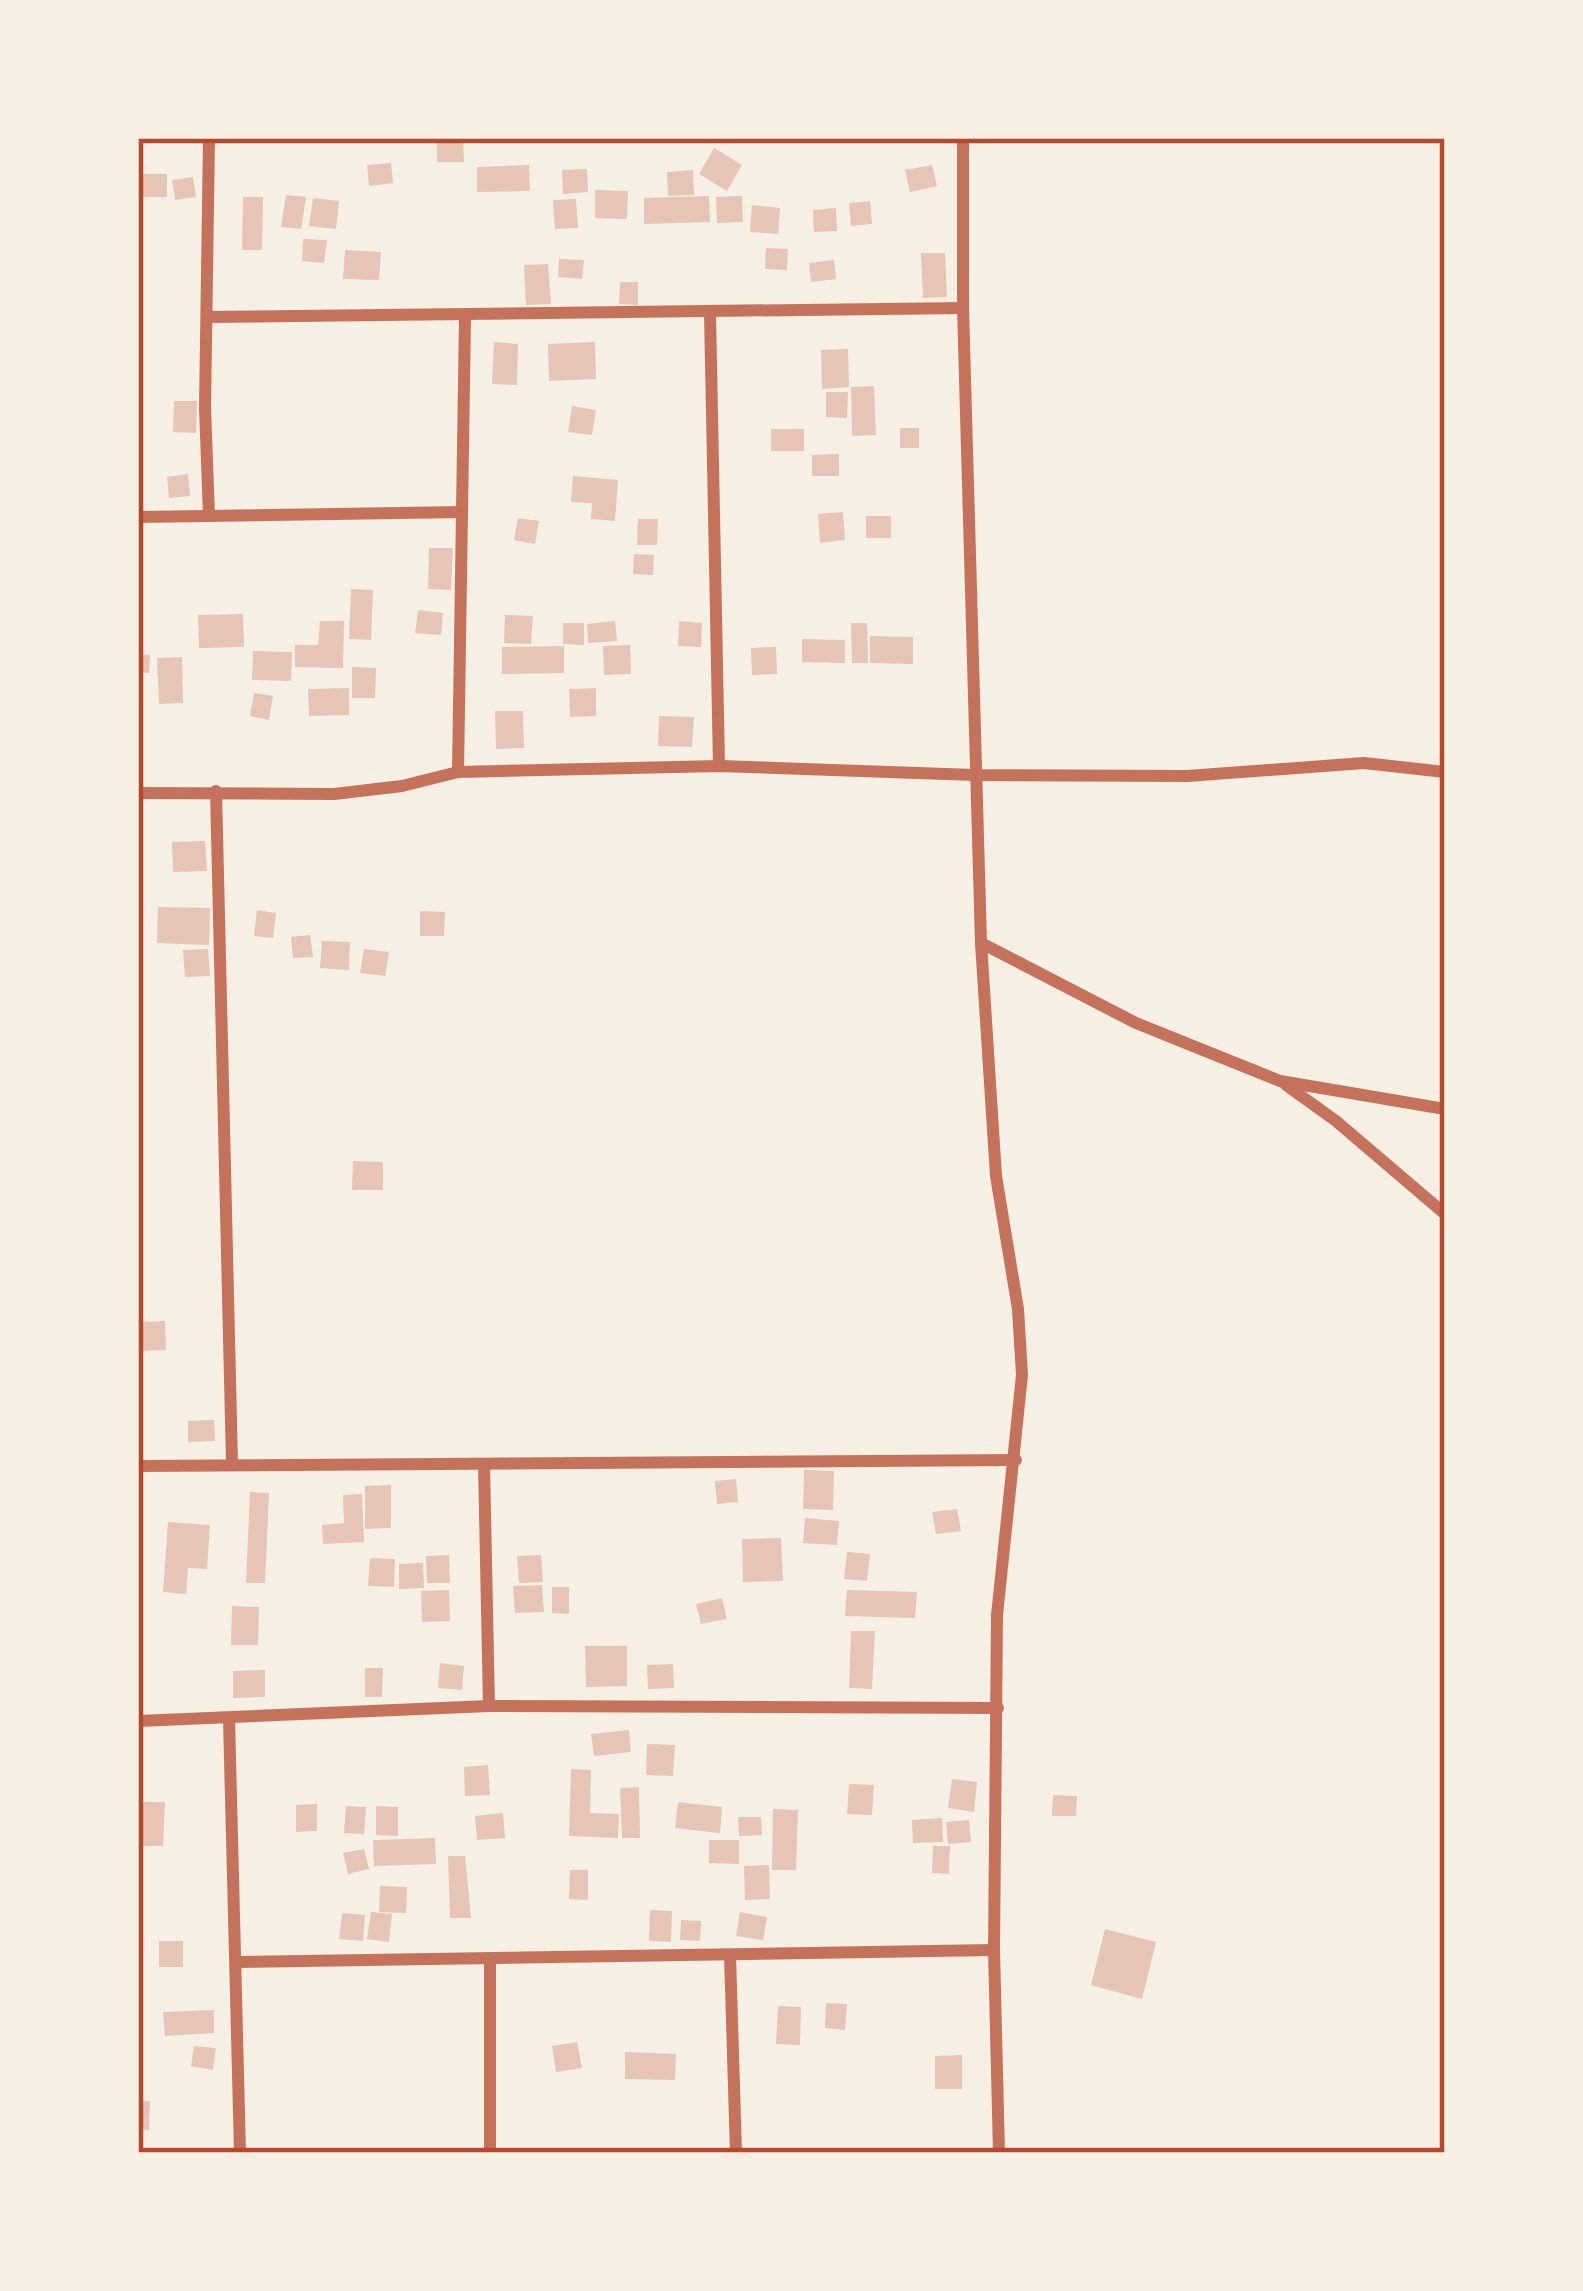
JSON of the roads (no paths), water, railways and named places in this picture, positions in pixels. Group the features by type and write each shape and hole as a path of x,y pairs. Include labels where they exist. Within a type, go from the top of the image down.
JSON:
{"street":[{"path":"209,138 209,516"},
{"path":"963,138 963,308 981,943 996,1176 1018,1309 1022,1375 997,1616 994,1950 999,2153"},
{"path":"208,316 963,308"},
{"path":"710,313 719,766"},
{"path":"458,772 465,316"},
{"path":"138,517 462,512"},
{"path":"138,793 334,794 403,786 458,772 719,766 1187,776 1364,763 1445,772"},
{"path":"216,791 232,1463"},
{"path":"981,943 1136,1023 1280,1081 1445,1109"},
{"path":"1280,1081 1336,1121 1445,1214"},
{"path":"138,1466 1016,1460"},
{"path":"484,1464 489,1706"},
{"path":"138,1720 489,1706 998,1708"},
{"path":"229,1719 240,2153"},
{"path":"236,1962 994,1950"},
{"path":"730,1954 736,2153"},
{"path":"490,1960 490,2153"}]}
